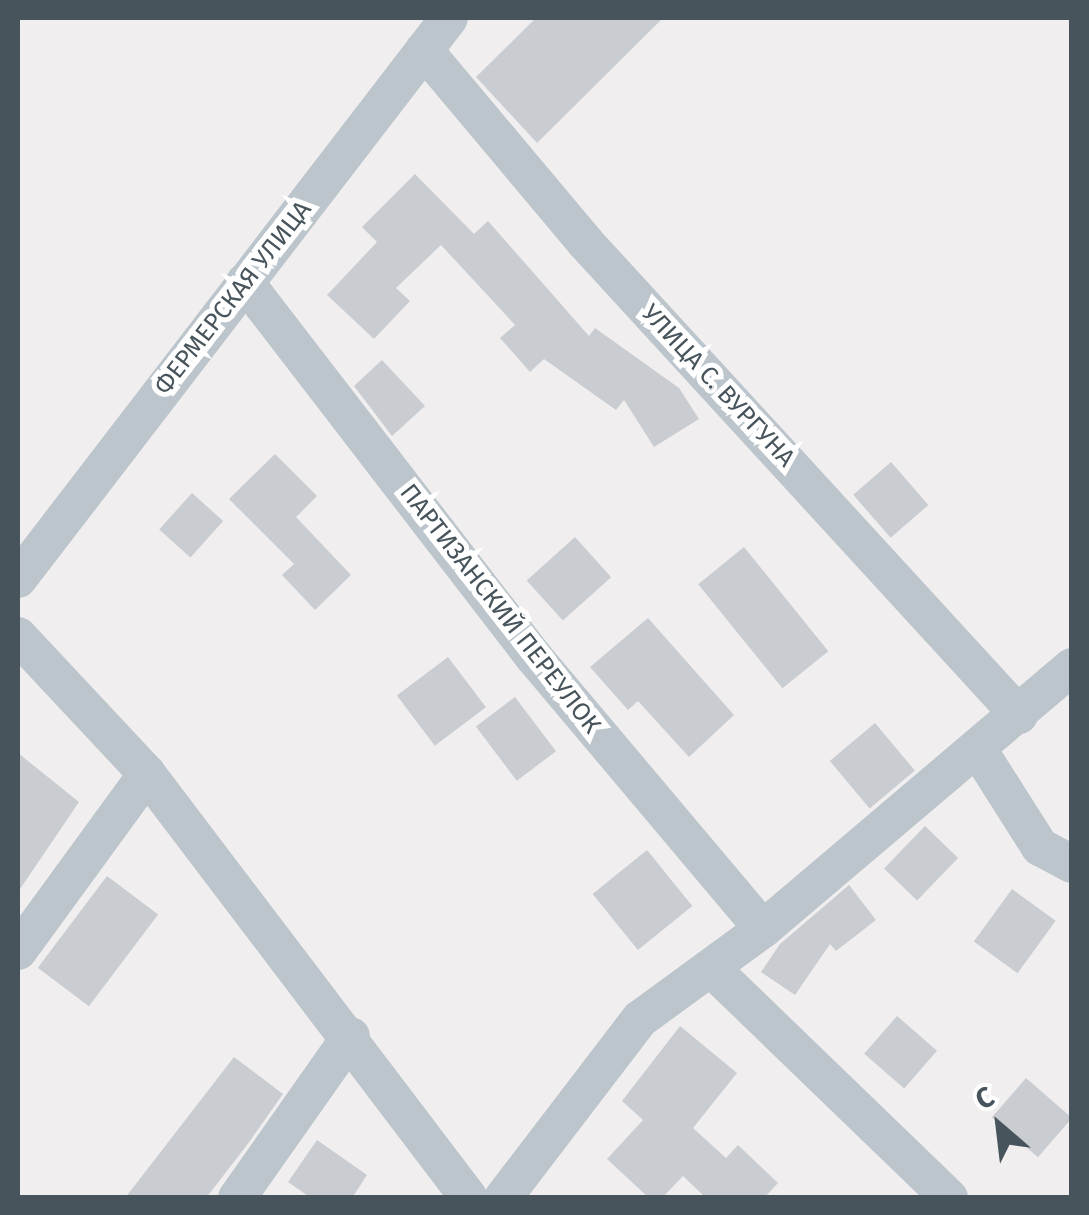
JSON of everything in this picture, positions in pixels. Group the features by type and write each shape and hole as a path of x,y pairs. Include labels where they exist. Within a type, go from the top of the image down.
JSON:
{"street":[{"name":"ФЕРМЕРСКАЯ УЛИЦА","path":"18,579 448,18"},
{"name":"УЛИЦА С. ВУРГУНА","path":"424,50 586,242 1020,715"},
{"name":"ПАРТИЗАНСКИЙ ПЕРЕУЛОК","path":"245,282 533,656 763,929"},
{"path":"18,636 147,774 351,1036 469,1198"},
{"path":"502,1198 640,1019 763,929 979,751 1072,666"},
{"path":"979,751 1040,847 1072,864"},
{"path":"18,951 147,774"},
{"path":"711,968 949,1198"},
{"path":"237,1198 351,1036"}],"building":[{"path":"536,18 663,18 537,143 476,77"},
{"path":"415,174 474,234 488,221 589,336 595,328 679,388 699,419 654,447 624,400 616,410 544,359 530,372 500,338 515,325 441,245 396,288 410,301 374,339 327,295 377,242 362,227"},
{"path":"382,360 425,406 392,436 354,386"},
{"path":"275,454 317,496 296,517 351,575 315,610 282,575 294,564 229,499"},
{"path":"891,462 928,505 891,538 853,495"},
{"path":"192,493 223,521 190,558 159,529"},
{"path":"575,537 611,577 563,621 527,580"},
{"path":"744,547 828,651 782,688 698,584"},
{"path":"648,618 734,715 689,757 638,701 628,710 590,667"},
{"path":"448,657 486,707 435,746 397,696"},
{"path":"515,697 556,751 517,781 476,726"},
{"path":"875,723 915,770 870,808 830,761"},
{"path":"18,753 79,802 18,892"},
{"path":"925,826 958,858 917,900 884,868"},
{"path":"647,850 692,906 638,950 593,894"},
{"path":"107,876 158,915 89,1006 38,968"},
{"path":"849,885 876,920 836,951 830,944 795,995 761,972 780,944"},
{"path":"1012,889 1056,921 1017,973 974,942"},
{"path":"897,1016 937,1051 904,1089 864,1054"},
{"path":"680,1026 737,1073 693,1128 726,1158 738,1145 778,1183 764,1198 706,1198 683,1176 662,1198 649,1198 607,1159 643,1120 622,1101"},
{"path":"234,1057 283,1094 247,1145 206,1198 125,1198"},
{"path":"1026,1078 1072,1118 1038,1157 992,1117"},
{"path":"317,1140 367,1175 352,1198 311,1198 288,1182"}]}
